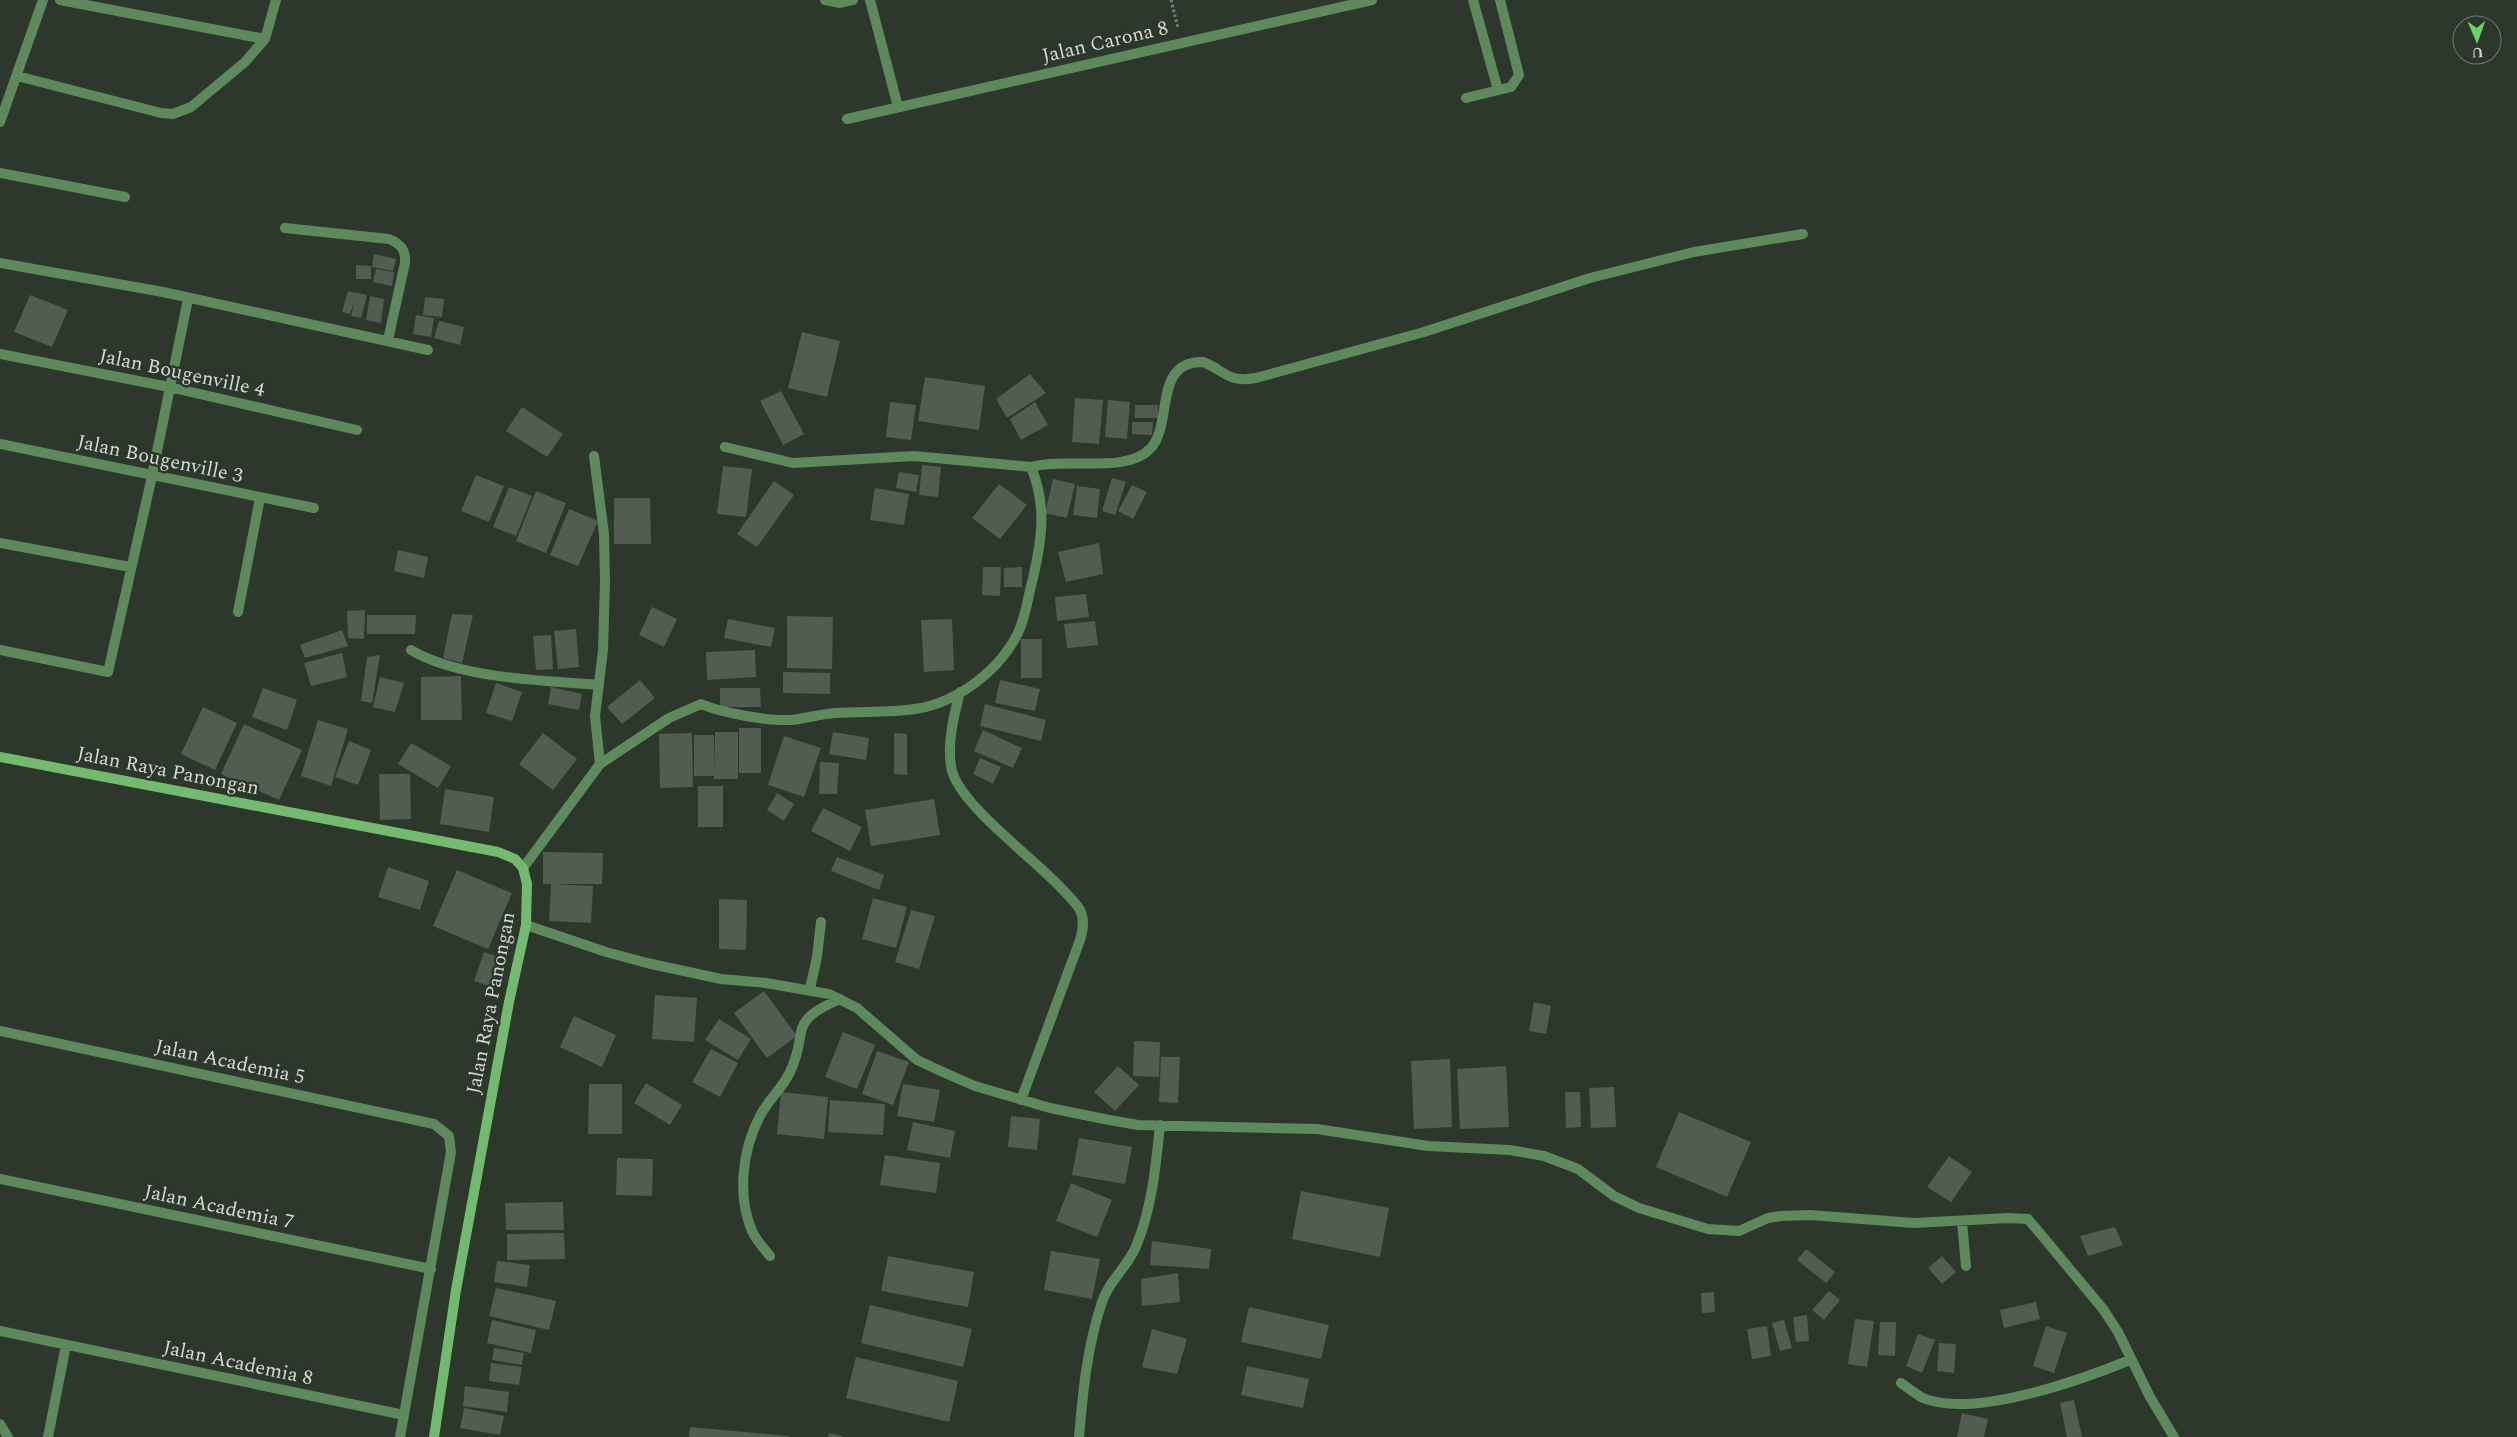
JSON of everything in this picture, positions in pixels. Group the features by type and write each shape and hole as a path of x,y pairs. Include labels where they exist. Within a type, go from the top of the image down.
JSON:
{"street":[{"path":"0,122 43,0"},
{"path":"60,0 265,39"},
{"path":"17,76 162,113 173,114 182,112 203,98 245,62 265,39 276,0"},
{"path":"825,0 840,3 853,0"},
{"path":"870,0 898,107"},
{"name":"Jalan Carona 8","path":"847,119 1372,0"},
{"path":"1474,0 1498,90"},
{"path":"1466,98 1511,86 1519,75 1500,0"},
{"path":"0,173 125,197"},
{"path":"285,228 389,239 402,246 406,256 405,263 388,340"},
{"path":"725,447 793,463 914,456 1031,467 1046,463 1126,461 1144,455 1160,436 1165,394 1172,380 1183,368 1196,362 1209,364 1231,379 1244,380 1256,378 1424,332 1590,278 1694,252 1803,234"},
{"path":"0,263 163,292 428,350"},
{"path":"0,650 108,672 130,567 152,476 188,299"},
{"name":"Jalan Bougenville 4","path":"0,354 169,387 357,430"},
{"name":"Jalan Bougenville 3","path":"0,444 314,508"},
{"path":"594,456 604,534 605,598 595,716 600,764"},
{"path":"523,868 600,764 668,718 701,704 718,711 789,720 832,713 915,709 942,701 960,692 995,666 1018,632 1025,614 1041,545 1042,522 1039,486 1031,467"},
{"path":"238,612 260,498"},
{"path":"0,543 130,567"},
{"path":"410,650 430,661 504,677 599,685"},
{"path":"960,692 950,754 952,770 958,786 997,828 1047,872 1074,902 1082,919 1083,929 1080,940 1021,1100"},
{"name":"Jalan Raya Panongan","path":"0,757 498,852 514,859 523,868 527,884 526,925 509,1002 463,1252 434,1437"},
{"path":"810,989 817,957 821,922"},
{"path":"526,925 606,952 647,962 721,979 810,989 840,999 857,1008 916,1060 975,1086 1050,1108 1109,1120 1160,1125 1317,1130 1428,1146 1510,1150 1544,1156 1578,1169 1614,1196 1639,1208 1708,1229 1739,1231 1768,1218 1810,1215 1914,1223 1962,1222 2008,1218 2028,1219 2103,1309 2118,1332 2130,1360 2174,1437"},
{"path":"770,1256 753,1233 746,1212 742,1186 747,1152 760,1116 790,1072 803,1022 818,1010 840,999"},
{"name":"Jalan Academia 5","path":"0,1031 434,1124 449,1136 451,1152 431,1269"},
{"path":"1079,1437 1088,1347 1102,1300 1112,1281 1137,1246 1156,1166 1160,1125"},
{"name":"Jalan Academia 7","path":"0,1179 431,1269"},
{"path":"1962,1222 1966,1266"},
{"path":"400,1437 431,1269"},
{"name":"Jalan Academia 8","path":"0,1331 404,1415"},
{"path":"48,1437 66,1345"},
{"path":"1900,1383 1922,1398 1943,1403 1964,1404 2066,1384 2130,1360"},
{"path":"0,1424 8,1437"}],"path":[{"path":"1171,0 1181,43"}],"building":[{"path":"374,254 396,259 393,271 372,267"},
{"path":"356,265 371,266 371,279 356,279"},
{"path":"376,269 394,272 392,286 373,282"},
{"path":"348,291 367,295 361,318 351,316 355,301 350,314 342,312"},
{"path":"30,295 68,310 52,347 14,332"},
{"path":"370,296 384,299 381,323 366,320"},
{"path":"425,297 444,299 442,317 423,315"},
{"path":"416,315 434,318 431,337 413,334"},
{"path":"439,321 464,327 460,345 434,338"},
{"path":"802,332 840,341 827,397 788,388"},
{"path":"1030,374 1046,393 1007,418 996,399"},
{"path":"925,377 985,386 979,430 918,421"},
{"path":"781,391 804,434 783,445 760,401"},
{"path":"1075,398 1103,400 1099,444 1072,442"},
{"path":"1108,400 1130,402 1127,439 1105,437"},
{"path":"890,402 916,405 911,440 886,437"},
{"path":"1035,402 1048,425 1021,440 1010,419"},
{"path":"1135,405 1158,405 1158,418 1135,418"},
{"path":"522,407 563,434 547,457 506,431"},
{"path":"1132,422 1153,422 1152,435 1132,434"},
{"path":"922,465 941,467 938,497 919,495"},
{"path":"723,466 752,469 746,517 717,514"},
{"path":"899,472 919,475 916,492 896,488"},
{"path":"476,475 504,486 489,522 461,511"},
{"path":"1112,478 1126,482 1115,515 1102,511"},
{"path":"1053,479 1075,484 1067,518 1045,513"},
{"path":"774,481 794,495 757,547 737,534"},
{"path":"999,484 1027,505 1000,539 972,518"},
{"path":"1132,485 1147,492 1133,519 1118,511"},
{"path":"1077,486 1100,489 1097,518 1073,515"},
{"path":"509,487 532,496 516,536 493,527"},
{"path":"875,488 909,494 904,525 870,520"},
{"path":"536,491 566,503 546,553 516,541"},
{"path":"614,498 650,498 651,544 614,544"},
{"path":"569,509 598,521 578,566 550,555"},
{"path":"1099,543 1103,574 1066,582 1058,552"},
{"path":"398,550 428,557 424,578 394,571"},
{"path":"983,567 1001,567 1000,596 982,595"},
{"path":"1022,567 1022,587 1004,587 1004,568"},
{"path":"1086,594 1089,617 1057,621 1055,597"},
{"path":"652,607 677,619 664,647 639,635"},
{"path":"365,610 364,639 348,638 347,611"},
{"path":"452,614 473,615 462,663 443,658"},
{"path":"367,615 416,615 415,634 367,634"},
{"path":"787,616 833,617 832,669 787,668"},
{"path":"728,619 775,628 771,647 724,638"},
{"path":"952,619 954,670 924,672 921,620"},
{"path":"1095,621 1098,645 1067,648 1064,624"},
{"path":"576,629 579,667 558,669 554,631"},
{"path":"342,630 348,646 305,658 300,645"},
{"path":"551,635 553,669 536,670 533,636"},
{"path":"1021,639 1042,639 1042,678 1021,678"},
{"path":"755,650 756,677 707,680 706,652"},
{"path":"342,653 347,677 311,686 304,663"},
{"path":"380,655 372,703 361,701 367,657"},
{"path":"783,672 830,673 830,694 783,693"},
{"path":"461,676 462,720 421,720 421,677"},
{"path":"380,677 404,683 395,712 373,707"},
{"path":"640,680 655,698 622,724 607,707"},
{"path":"1000,680 1040,689 1035,711 995,703"},
{"path":"496,683 522,692 512,721 486,713"},
{"path":"551,687 582,694 579,710 548,704"},
{"path":"263,688 297,700 287,730 252,717"},
{"path":"720,688 760,688 761,707 720,707"},
{"path":"985,704 1046,720 1041,741 980,726"},
{"path":"203,707 237,723 215,770 181,754"},
{"path":"318,720 348,729 331,786 301,776"},
{"path":"244,724 302,750 279,800 221,774"},
{"path":"739,728 761,728 761,773 739,773"},
{"path":"983,730 1022,748 1013,768 974,751"},
{"path":"715,732 738,732 738,779 714,779"},
{"path":"833,732 869,738 866,760 829,754"},
{"path":"543,733 577,759 553,790 519,764"},
{"path":"692,733 693,787 660,788 659,734"},
{"path":"894,733 907,734 907,775 894,774"},
{"path":"694,735 714,735 714,776 694,776"},
{"path":"784,736 821,748 804,797 768,785"},
{"path":"349,741 371,750 358,785 335,777"},
{"path":"411,743 451,766 438,788 398,764"},
{"path":"980,758 1001,767 993,784 973,774"},
{"path":"820,762 839,763 837,794 819,794"},
{"path":"379,774 410,774 411,819 380,820"},
{"path":"698,786 723,786 723,827 698,827"},
{"path":"445,789 494,797 489,832 440,824"},
{"path":"777,793 794,804 784,821 767,810"},
{"path":"934,799 940,835 871,846 865,810"},
{"path":"823,808 862,827 850,851 811,831"},
{"path":"543,852 603,853 602,884 553,884 593,886 591,923 549,921 551,884 543,884"},
{"path":"837,857 884,875 879,890 831,871"},
{"path":"388,867 429,881 420,910 378,897"},
{"path":"457,870 512,893 488,949 433,926"},
{"path":"873,898 907,907 896,948 862,939"},
{"path":"719,899 747,900 746,950 719,949"},
{"path":"911,910 935,916 919,969 895,962"},
{"path":"484,952 502,958 492,987 474,981"},
{"path":"764,991 797,1036 767,1058 734,1013"},
{"path":"655,995 697,998 694,1042 652,1039"},
{"path":"1534,1002 1551,1006 1546,1034 1529,1031"},
{"path":"574,1016 616,1035 602,1067 560,1047"},
{"path":"719,1019 751,1039 738,1060 705,1040"},
{"path":"843,1032 875,1045 857,1089 825,1077"},
{"path":"1134,1041 1160,1042 1159,1077 1133,1076"},
{"path":"711,1049 738,1063 720,1097 692,1082"},
{"path":"877,1051 909,1062 893,1105 862,1094"},
{"path":"1161,1057 1180,1057 1178,1103 1159,1102"},
{"path":"1450,1059 1452,1127 1414,1129 1411,1061"},
{"path":"1118,1066 1139,1085 1115,1111 1094,1092"},
{"path":"1506,1066 1509,1127 1460,1129 1457,1069"},
{"path":"646,1083 682,1105 670,1125 634,1103"},
{"path":"589,1084 622,1084 622,1134 588,1134"},
{"path":"903,1084 940,1090 934,1122 897,1116"},
{"path":"1614,1087 1616,1127 1591,1128 1589,1088"},
{"path":"781,1092 828,1097 824,1139 777,1134"},
{"path":"1565,1092 1580,1092 1581,1127 1566,1128"},
{"path":"830,1100 885,1104 883,1135 828,1132"},
{"path":"1679,1112 1751,1142 1727,1197 1656,1167"},
{"path":"1011,1116 1040,1119 1037,1150 1008,1147"},
{"path":"913,1122 955,1131 950,1158 907,1150"},
{"path":"1079,1138 1132,1147 1125,1184 1072,1175"},
{"path":"885,1155 940,1163 936,1193 880,1185"},
{"path":"1949,1156 1972,1172 1951,1202 1927,1187"},
{"path":"617,1158 653,1159 652,1196 616,1195"},
{"path":"1071,1183 1112,1200 1097,1237 1056,1221"},
{"path":"1301,1191 1389,1208 1380,1257 1292,1239"},
{"path":"563,1202 564,1230 506,1230 505,1203"},
{"path":"2115,1227 2123,1245 2088,1256 2080,1236"},
{"path":"564,1233 565,1259 507,1260 507,1234"},
{"path":"1152,1241 1211,1249 1209,1269 1150,1265"},
{"path":"1806,1249 1835,1272 1826,1283 1797,1260"},
{"path":"1051,1251 1100,1259 1092,1299 1044,1290"},
{"path":"888,1256 974,1272 968,1307 881,1291"},
{"path":"1942,1256 1956,1272 1942,1284 1928,1268"},
{"path":"497,1261 530,1265 527,1287 494,1282"},
{"path":"1178,1273 1180,1302 1142,1306 1141,1279"},
{"path":"496,1288 556,1301 549,1330 489,1316"},
{"path":"1829,1291 1840,1300 1824,1320 1812,1310"},
{"path":"1714,1292 1715,1312 1702,1313 1701,1293"},
{"path":"2036,1302 2040,1319 2004,1328 2000,1310"},
{"path":"870,1305 972,1329 963,1367 861,1343"},
{"path":"1249,1307 1329,1325 1321,1359 1241,1342"},
{"path":"1807,1315 1809,1341 1796,1342 1793,1317"},
{"path":"1855,1319 1874,1321 1867,1367 1848,1364"},
{"path":"492,1320 536,1330 531,1353 487,1343"},
{"path":"1784,1320 1792,1348 1780,1351 1772,1323"},
{"path":"1880,1322 1896,1322 1895,1356 1878,1355"},
{"path":"1767,1326 1771,1356 1752,1359 1747,1329"},
{"path":"2046,1326 2067,1333 2054,1373 2033,1366"},
{"path":"1152,1329 1187,1339 1177,1374 1142,1367"},
{"path":"1918,1334 1935,1340 1922,1373 1906,1366"},
{"path":"1939,1343 1956,1344 1954,1373 1937,1371"},
{"path":"494,1348 524,1353 522,1365 492,1360"},
{"path":"856,1357 958,1381 949,1422 846,1398"},
{"path":"491,1363 522,1367 519,1385 489,1381"},
{"path":"1247,1366 1309,1379 1303,1408 1241,1395"},
{"path":"465,1386 509,1392 507,1412 463,1406"},
{"path":"2074,1400 2082,1437 2067,1437 2060,1403"},
{"path":"464,1408 504,1416 500,1435 460,1428"},
{"path":"1962,1413 1988,1419 1984,1437 1957,1437"},
{"path":"690,1427 789,1436 789,1437 689,1437"},
{"path":"829,1433 842,1436 842,1437 828,1437"}]}
